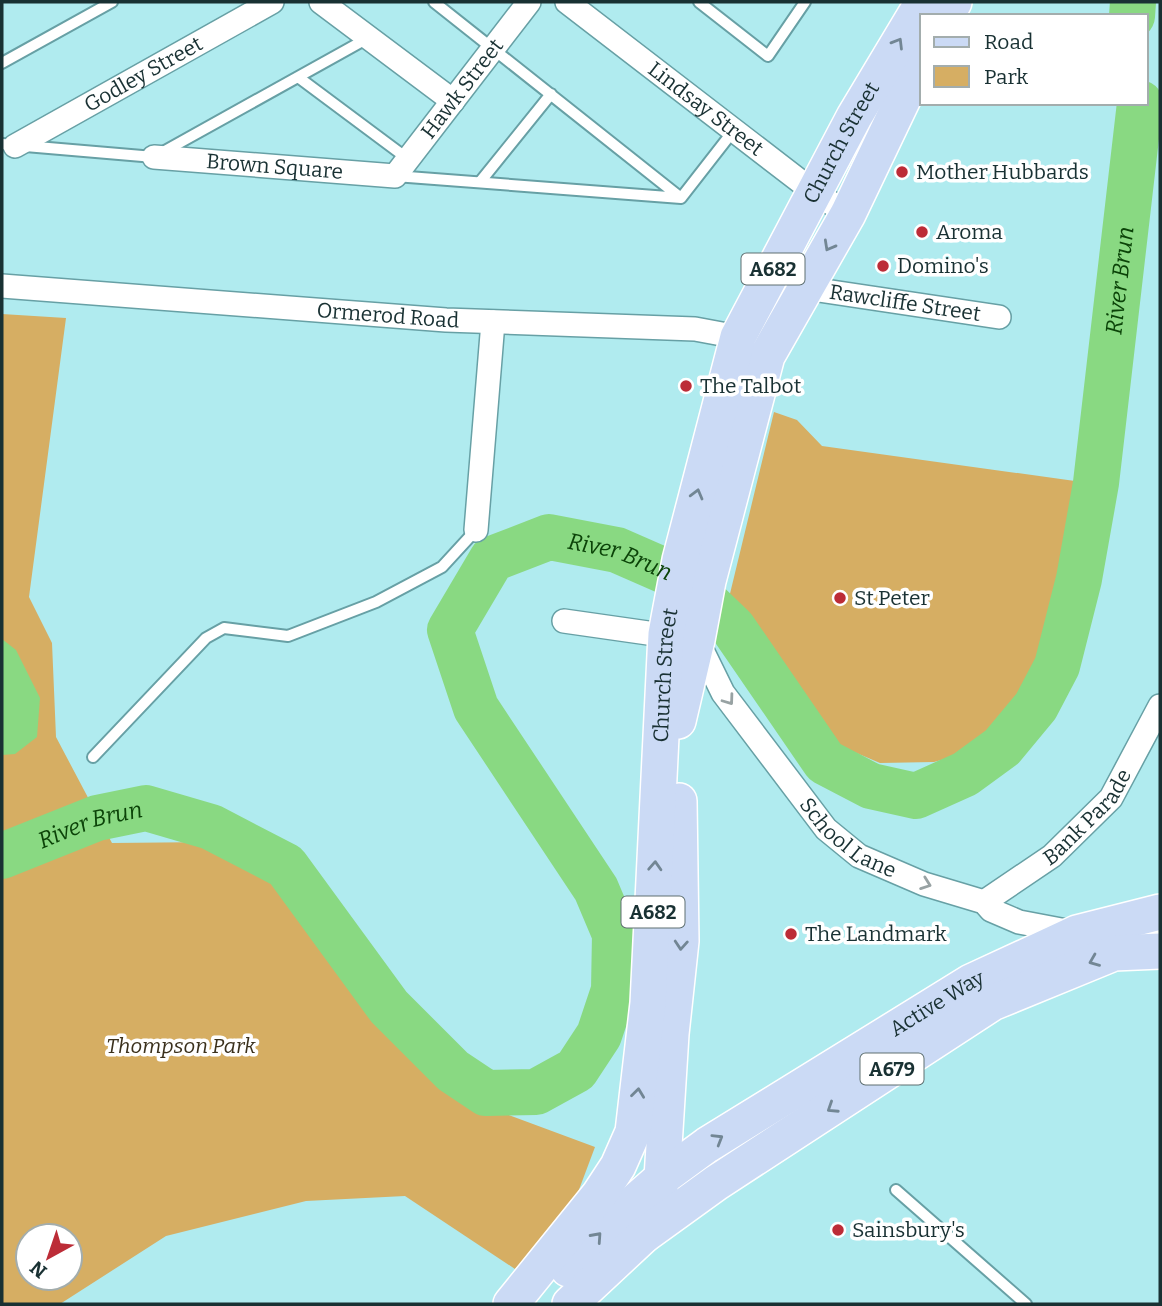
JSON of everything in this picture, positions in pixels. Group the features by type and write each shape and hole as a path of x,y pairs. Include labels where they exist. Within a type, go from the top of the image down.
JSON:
{"main road":[{"name":"Church Street","path":"511,1304 618,1167 633,1132 649,1003 688,603 738,337 854,117 923,2"},
{"name":"Church Street","path":"644,1235 653,1215 662,1178 671,1034 681,941 682,870 676,729 688,603 767,356 848,214 920,63"},
{"name":"Active Way","path":"533,1304 606,1227 662,1178 707,1145 971,982 1077,933 1160,912"},
{"name":"Active Way","path":"570,1304 644,1235 716,1183 992,1003 1114,953 1160,951"},
{"path":"633,1132 645,1158 662,1178 682,1185 716,1183"}],"street":[{"name":"Godley Street","path":"8,145 272,2"},
{"path":"321,2 453,101"},
{"name":"Hawk Street","path":"402,167 529,2"},
{"name":"Lindsay Street","path":"567,2 814,192 848,214"},
{"name":"Brown Square","path":"154,157 402,167"},
{"name":"Rawcliffe Street","path":"772,271 806,288 999,317"},
{"name":"Ormerod Road","path":"2,286 493,322 695,329 738,337 767,356"},
{"path":"476,530 493,322"},
{"path":"564,621 688,603"},
{"name":"School Lane","path":"688,603 723,693 826,829 859,856 924,884 984,902 991,910 1019,922 1077,933"},
{"name":"Bank Parade","path":"984,902 1052,856 1111,798 1153,735 1160,706"}],"lane":[{"path":"2,63 112,2"},
{"path":"434,2 681,198"},
{"path":"699,2 768,56 805,2"},
{"path":"8,145 154,157 368,37"},
{"path":"298,77 402,167 480,182 681,198"},
{"path":"480,182 551,94"},
{"path":"681,198 734,130"},
{"path":"93,757 206,638 224,628 288,636 376,602 442,568 476,530"},
{"path":"896,1190 1026,1304"}],"green space":[{"name":"Thompson Park","path":"2,314 66,318 29,597 52,643 56,737 112,843 212,842 292,896 403,1038 474,1102 595,1147 571,1211 515,1269 405,1196 306,1201 166,1236 84,1289 84,1222 14,1222 14,1292 79,1292 60,1304 2,1304"},
{"path":"774,412 797,420 822,446 1082,482 1044,665 1024,702 978,750 934,762 880,763 840,746 727,606"}],"shaded area":[{"path":"2,639 16,650 40,698 37,737 15,754 2,755"}],"waterway":[{"name":"River Brun","path":"1132,14 1133,2"},
{"name":"River Brun","path":"2,856 97,818 146,808 211,827 286,866 389,1007 453,1071 486,1093 536,1092 576,1070 599,1035 614,990 615,934 596,889 476,708 450,630 492,559 549,537 617,550 681,578 733,628 825,762 871,786 916,796 965,774 1002,747 1036,706 1057,666 1079,579 1096,483 1140,105"}],"place":[{"name":"Mother Hubbards","path":"902,172"},
{"name":"Aroma","path":"922,232"},
{"name":"Domino's","path":"883,266"},
{"name":"The Talbot","path":"686,386"},
{"name":"St Peter","path":"840,598"},
{"name":"The Landmark","path":"791,934"},
{"name":"Sainsbury's","path":"838,1230"}]}
